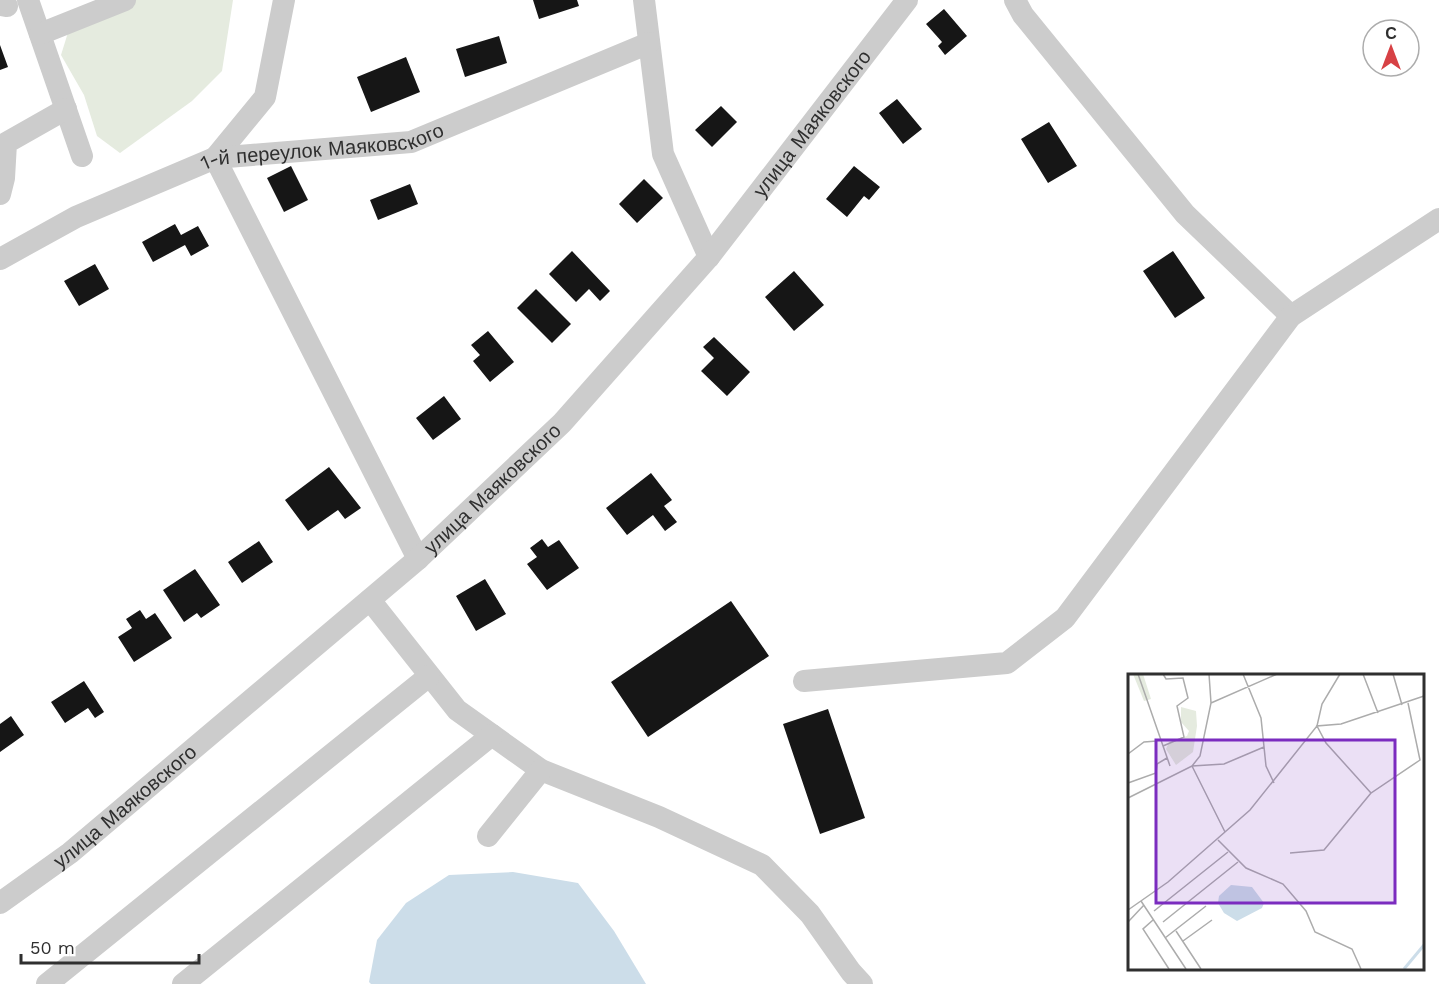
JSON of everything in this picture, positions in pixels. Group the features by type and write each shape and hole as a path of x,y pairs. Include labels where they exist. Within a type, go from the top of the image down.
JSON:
{"street":[{"path":"40,34 125,0"},
{"path":"284,0 265,97 215,158 418,559"},
{"path":"644,0 663,154 709,257"},
{"name":"улица Маяковского","path":"0,903 70,853 370,600 418,559 562,423 709,257 907,0"},
{"path":"1015,0 1023,15 1185,213 1292,316"},
{"path":"12,3 40,34 82,156"},
{"name":"1-й переулок Маяковского","path":"0,258 75,217 215,158 411,142 649,43"},
{"path":"0,194 4,178 6,143 66,109"},
{"path":"804,681 1007,663 1065,618 1292,316 1439,219"},
{"path":"370,600 457,710 541,770 659,817 762,864 810,914 850,972 862,984"},
{"path":"47,984 429,676"},
{"path":"183,984 492,735"},
{"path":"488,836 541,770"}],"shaded area":[{"path":"135,0 233,0 222,71 192,101 120,153 97,136 84,95 61,55 75,10"}],"water":[{"path":"513,872 578,883 614,931 646,984 371,984 369,982 377,940 406,903 449,875"}],"building":[{"path":"533,0 577,0 579,6 539,19"},
{"path":"944,9 967,36 945,55 938,46 942,42 926,24"},
{"path":"499,36 507,63 465,77 456,49"},
{"path":"0,45 8,67 0,70"},
{"path":"406,57 420,92 371,112 357,77"},
{"path":"897,99 922,129 903,144 879,113"},
{"path":"721,106 737,122 712,147 695,130"},
{"path":"1049,122 1077,166 1048,183 1021,139"},
{"path":"291,166 308,200 284,212 267,178"},
{"path":"854,166 880,187 869,200 864,196 847,217 826,199"},
{"path":"644,179 663,198 637,223 619,204"},
{"path":"410,184 418,204 378,220 370,200"},
{"path":"175,224 181,235 198,226 209,246 191,256 185,245 153,262 142,242"},
{"path":"572,251 610,291 600,301 589,289 576,302 549,274"},
{"path":"1173,251 1205,298 1175,318 1143,271"},
{"path":"95,264 109,289 79,306 64,281"},
{"path":"794,271 824,305 794,331 765,297"},
{"path":"536,289 571,324 552,343 517,308"},
{"path":"488,331 514,362 490,382 473,361 480,355 471,345"},
{"path":"714,337 750,372 727,396 701,371 714,358 703,347"},
{"path":"444,396 461,419 433,440 416,418"},
{"path":"329,467 361,508 345,519 338,510 308,531 285,500"},
{"path":"651,473 672,500 664,506 677,522 665,531 653,515 627,535 606,508"},
{"path":"542,539 548,547 559,540 579,568 547,590 527,564 537,557 530,548"},
{"path":"259,541 273,562 242,583 228,562"},
{"path":"195,569 220,605 201,618 197,613 184,622 163,590"},
{"path":"485,579 506,614 476,631 456,596"},
{"path":"731,601 769,656 648,737 611,682"},
{"path":"140,610 146,619 155,613 172,638 134,662 118,637 132,628 126,619"},
{"path":"84,681 104,712 95,718 88,708 65,723 51,702"},
{"path":"828,709 865,818 820,834 783,724"},
{"path":"11,716 24,735 0,752 0,724"}]}
